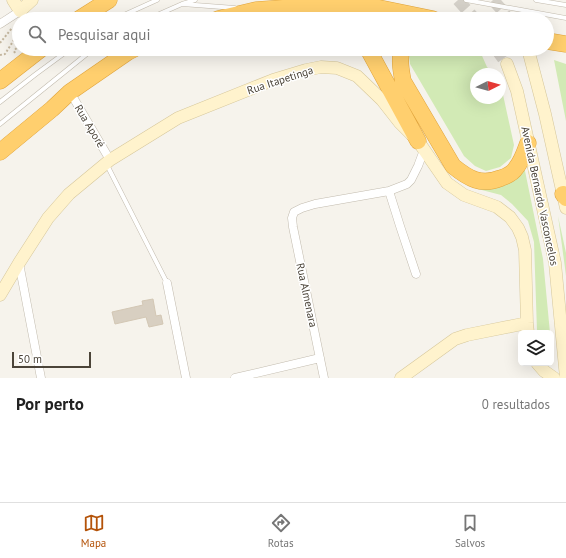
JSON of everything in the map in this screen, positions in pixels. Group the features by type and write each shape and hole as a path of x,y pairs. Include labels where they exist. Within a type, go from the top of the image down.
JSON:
{"highway":[{"path":"90,12 109,0"},
{"path":"248,12 256,10 343,4 374,7 399,12"},
{"path":"310,6 323,12"},
{"path":"554,42 566,44"},
{"path":"0,81 31,56"},
{"path":"0,152 70,92 122,56"},
{"path":"372,56 421,146"},
{"path":"400,56 403,81 453,166 464,175 489,182 508,175 516,169 528,143"}],"street":[{"path":"13,0 20,11 32,0"},
{"path":"0,24 12,16"},
{"name":"Avenida Bernardo Vasconcelos","path":"530,56 565,200"},
{"name":"Avenida Bernardo Vasconcelos","path":"507,64 517,91 555,263 566,378"},
{"name":"Rua Itapetinga","path":"0,295 48,218 69,194 108,162 178,118 273,80 321,66 337,68 357,76 382,100 421,146 447,183 464,195 497,207 510,218 518,228 525,250 528,328"},
{"name":"Rua Aporé","path":"70,92 108,162"},
{"path":"416,274 389,192 407,184 411,180 418,166 421,146"},
{"name":"Rua Almenara","path":"324,378 293,227 292,218 294,212 315,204 389,192"},
{"path":"19,263 41,378"},
{"path":"167,283 186,378"},
{"path":"401,378 455,339 467,335 528,328"},
{"path":"235,378 320,358"},
{"path":"539,366 554,378"}],"lane":[{"path":"130,12 157,0"},
{"path":"164,12 195,0"},
{"path":"466,0 533,12"},
{"path":"536,0 566,5"},
{"path":"182,4 256,10"},
{"path":"554,16 566,18"},
{"path":"0,102 60,56"},
{"path":"0,124 85,56"},
{"path":"108,162 167,283"}],"path":[{"path":"0,42 12,28"},
{"path":"0,55 6,54 12,44"}],"green space":[{"path":"409,56 482,56 488,68 470,68 470,104 505,104 514,145 511,158 500,167 486,171 475,166 464,156 410,64"},
{"path":"554,60 566,64 566,121"},
{"path":"524,166 543,259 550,330 537,330 534,242 528,221 501,195 469,186"},
{"path":"558,216 566,253 566,276 565,268"}],"building":[{"path":"153,299 156,316 161,315 163,324 149,327 146,317 115,324 112,312 143,305 142,301"}],"tunnel":[{"path":"458,0 469,12"},
{"path":"493,0 503,12"},
{"path":"501,56 507,64"}]}
